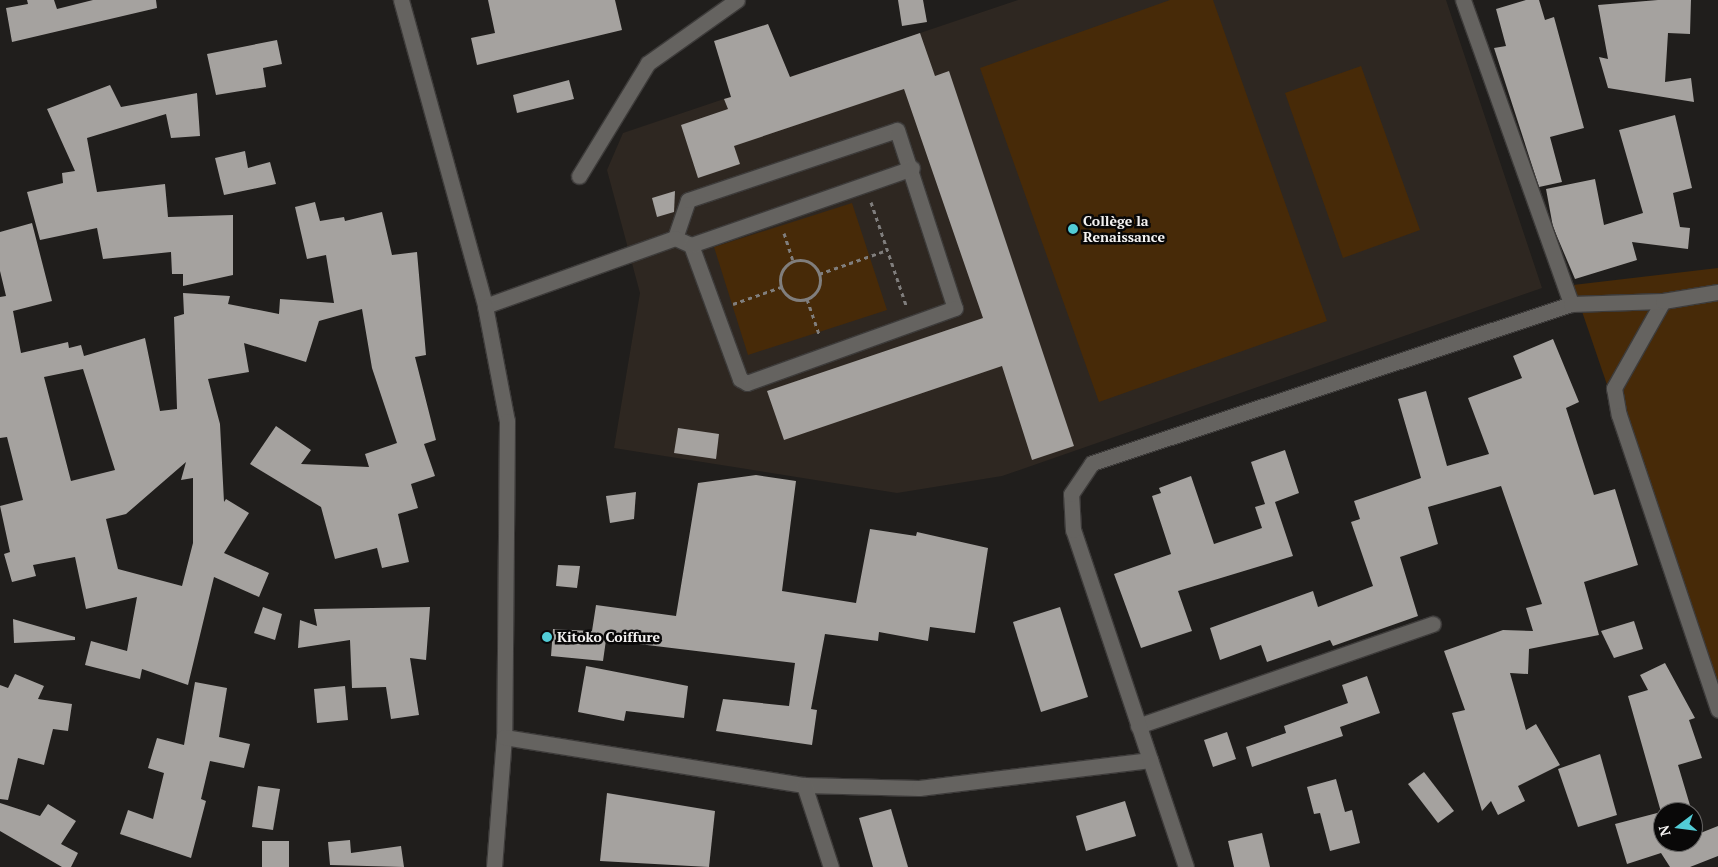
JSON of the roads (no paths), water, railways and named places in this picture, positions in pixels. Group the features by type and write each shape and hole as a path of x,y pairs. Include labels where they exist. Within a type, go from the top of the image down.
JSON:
{"street":[{"path":"401,0 485,306 507,421 504,737 494,867"},
{"path":"579,176 648,63 737,0"},
{"path":"1462,0 1571,304"},
{"path":"674,238 688,200 894,130 899,132 956,301 951,313 826,353 746,383 740,379 691,244"},
{"path":"485,306 674,238 691,244 912,168"},
{"path":"1186,867 1074,530 1070,494 1092,463 1571,304 1663,301 1718,292"},
{"path":"1663,301 1614,388 1619,415 1718,710"},
{"path":"1138,726 1434,624"},
{"path":"504,737 804,785 919,788 1150,760"},
{"path":"804,785 832,867"}],"place":[{"name":"Collège la Renaissance","path":"1073,229"},
{"name":"Kitoko Coiffure","path":"547,637"}]}
